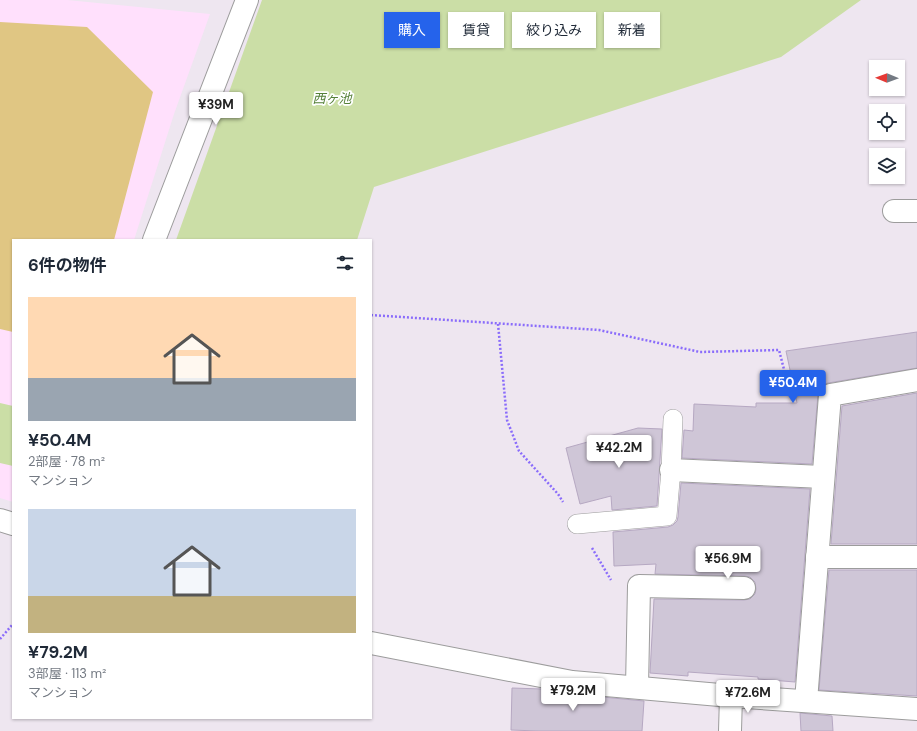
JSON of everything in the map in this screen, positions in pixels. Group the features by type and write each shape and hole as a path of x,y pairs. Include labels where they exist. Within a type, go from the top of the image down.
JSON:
{"street":[{"path":"154,239 247,0"},
{"path":"894,211 917,211"},
{"path":"806,701 830,394 917,380"},
{"path":"671,470 823,477"},
{"path":"0,520 12,524"},
{"path":"817,557 917,557"},
{"path":"637,687 639,586 744,588"},
{"path":"372,643 572,682 731,696 917,709"},
{"path":"730,731 731,696"}],"lane":[{"path":"577,524 667,516 673,419"}],"path":[{"path":"372,315 600,330 700,352 779,350 788,385 830,394"},
{"path":"498,324 507,420 518,451 558,494 614,585 639,586"},
{"path":"0,639 12,625"}],"shaded area":[{"path":"0,0 67,0 210,14 174,114 134,239 12,239 12,502 0,498"},
{"path":"0,22 87,27 153,92 114,239 12,239 12,332 0,329"}],"water":[{"name":"西ヶ池","path":"262,0 861,0 781,57 374,187 357,239 176,239"},
{"path":"0,403 12,406 12,466 0,463"}],"building":[{"path":"917,332 917,368 828,383 819,389 812,464 682,458 684,430 693,431 694,404 756,407 756,403 797,403 786,351"},
{"path":"917,393 917,544 831,544 842,406"},
{"path":"638,428 662,429 657,506 612,510 611,496 580,504 566,448"},
{"path":"681,483 810,489 795,682 758,679 758,677 688,672 688,676 650,673 654,599 744,600 750,599 755,594 756,589 755,582 750,577 745,576 655,574 656,564 614,566 613,532 668,527 673,525 677,521 678,517"},
{"path":"829,570 917,570 917,696 819,690"},
{"path":"512,688 542,689 571,694 644,701 642,731 511,730"},
{"path":"800,713 832,716 833,731 801,731"}]}
